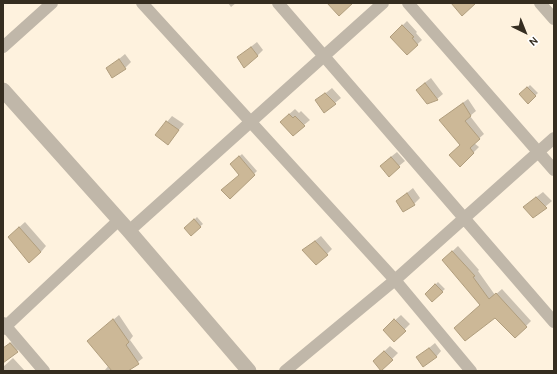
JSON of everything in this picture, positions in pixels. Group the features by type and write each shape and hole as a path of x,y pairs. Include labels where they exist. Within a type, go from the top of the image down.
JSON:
{"street":[{"path":"3,47 52,3"},
{"path":"142,3 395,280 471,371"},
{"path":"278,3 462,218 554,322"},
{"path":"129,231 383,3"},
{"path":"408,3 554,170"},
{"path":"540,3 554,19"},
{"path":"3,90 129,231 249,371"},
{"path":"285,371 395,280 462,218 554,138"},
{"path":"44,371 4,326 119,220"}],"building":[{"path":"327,3 353,3 339,16"},
{"path":"451,3 476,3 462,16"},
{"path":"402,25 414,37 412,38 418,45 407,55 390,37"},
{"path":"251,47 258,56 244,68 237,57"},
{"path":"119,59 126,69 112,78 106,68"},
{"path":"425,83 438,100 427,104 416,90"},
{"path":"527,87 536,96 528,104 519,94"},
{"path":"325,93 336,104 324,113 315,100"},
{"path":"463,103 471,116 465,121 480,139 470,148 474,153 460,167 449,155 460,145 439,120"},
{"path":"289,114 293,118 295,116 305,126 293,136 280,122"},
{"path":"166,121 179,130 168,145 155,135"},
{"path":"239,156 255,175 230,199 221,190 239,175 230,164"},
{"path":"391,157 400,167 389,177 380,166"},
{"path":"407,193 415,205 403,212 396,201"},
{"path":"536,197 547,208 533,218 523,207"},
{"path":"194,219 201,227 191,236 184,228"},
{"path":"19,227 41,252 29,263 8,237"},
{"path":"315,241 328,255 316,265 302,250"},
{"path":"452,251 475,276 473,277 489,299 496,293 527,327 515,338 495,318 465,341 454,328 480,305 442,260"},
{"path":"435,284 443,292 432,302 425,294"},
{"path":"113,319 129,342 126,345 139,364 128,371 112,371 87,341"},
{"path":"394,319 406,331 394,342 383,330"},
{"path":"10,343 18,352 3,363 3,348"},
{"path":"429,348 437,357 423,367 416,357"},
{"path":"384,351 393,360 381,371 373,361"}]}
